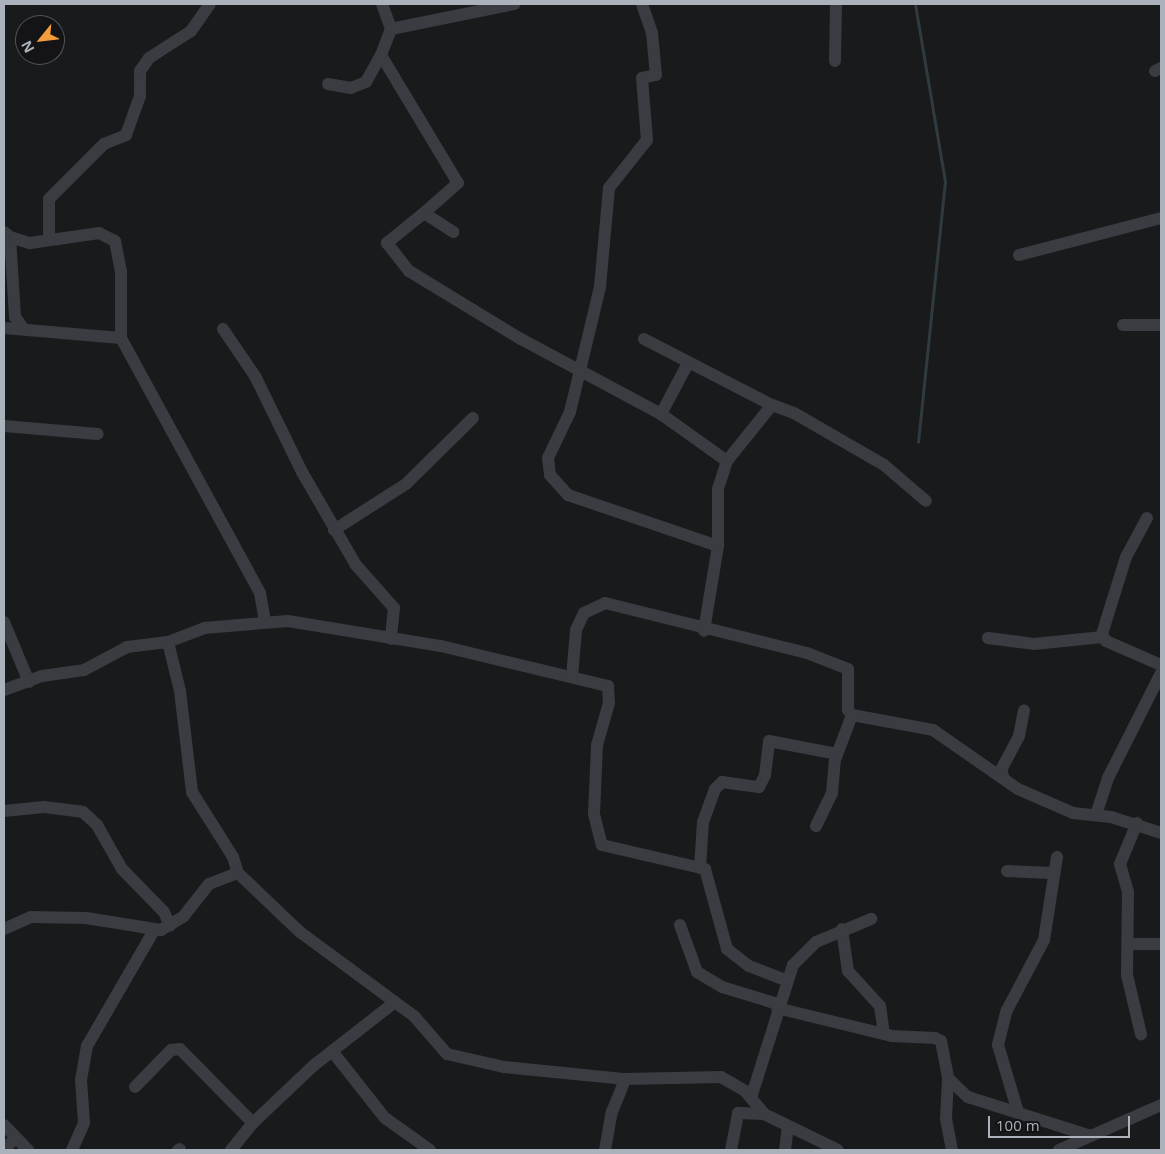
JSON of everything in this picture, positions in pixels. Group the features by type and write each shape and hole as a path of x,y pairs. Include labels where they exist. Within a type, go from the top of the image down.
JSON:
{"street":[{"path":"49,240 49,199 104,144 126,135 140,96 140,71 149,58 191,31 210,4"},
{"path":"328,84 351,88 366,82 381,55 391,29 382,4"},
{"path":"391,29 514,4"},
{"path":"642,4 652,33 656,75 642,78 647,140 609,188 600,287 570,412 548,458 550,475 568,495 718,546"},
{"path":"835,61 836,4"},
{"path":"381,55 458,183 387,243 409,271 579,372 661,414 727,462"},
{"path":"424,212 453,232"},
{"path":"1019,256 1161,218"},
{"path":"23,328 15,317 7,234 30,243 99,233 115,241 121,271 121,338 260,593 265,622"},
{"path":"1123,325 1161,325"},
{"path":"4,328 23,328 121,338"},
{"path":"223,329 256,376 334,530 356,565 394,608 391,639"},
{"path":"644,338 687,364 772,406 794,413 884,465 926,501"},
{"path":"661,414 687,364"},
{"path":"704,631 718,546 718,489 727,462 772,406"},
{"path":"334,530 406,484 473,418"},
{"path":"4,426 98,434"},
{"path":"1103,637 1104,619 1126,557 1147,518"},
{"path":"572,676 576,630 584,613 594,606 605,603 704,631 841,663 852,676 848,710 852,716 933,730 1004,780 1073,813 1096,815 1137,823 1161,833"},
{"path":"4,622 29,682"},
{"path":"4,690 29,682 84,670 127,647 168,642 204,628 265,622 330,626 391,639 442,646 608,686 609,703 597,745 594,814 602,845 700,868 711,882 728,949 749,966 786,980"},
{"path":"988,638 1034,644 1103,637 1161,665"},
{"path":"168,642 180,691 192,792 233,857 238,873 300,932 395,1002 455,1057 625,1079 707,1074 735,1083 764,1114 838,1150"},
{"path":"1096,815 1108,778 1161,673"},
{"path":"1004,780 1001,770 1019,736 1024,710"},
{"path":"816,826 832,793 837,754 852,716"},
{"path":"700,868 703,822 715,789 722,782 759,787 766,774 769,741 837,754"},
{"path":"4,811 44,807 83,812 97,825 122,869 164,912 170,926"},
{"path":"1137,823 1120,864 1128,892 1130,944 1127,975 1140,1034"},
{"path":"1018,1112 998,1045 1007,1010 1044,940 1052,873 1057,856"},
{"path":"1007,871 1052,873"},
{"path":"4,929 22,919 40,917 86,918 153,932 170,926 209,884 238,873"},
{"path":"750,1098 786,980 804,951 842,929 871,918"},
{"path":"680,925 697,972 722,987 777,1006 884,1033 941,1041 948,1078 946,1119 952,1150"},
{"path":"842,929 848,971 880,1006 884,1033"},
{"path":"72,1150 84,1123 81,1080 87,1046 153,932"},
{"path":"1130,944 1161,944"},
{"path":"231,1150 253,1122 332,1051 395,1002"},
{"path":"135,1087 171,1050 180,1049 253,1122"},
{"path":"332,1051 385,1118 424,1149"},
{"path":"948,1078 968,1097 1091,1136"},
{"path":"605,1150 612,1112 625,1079"},
{"path":"1066,1148 1161,1105"},
{"path":"731,1150 738,1113 764,1114"},
{"path":"4,1125 28,1150"},
{"path":"785,1150 788,1127"},
{"path":"4,1149 16,1138"}],"waterway":[{"path":"915,4 945,181 918,442"}]}
